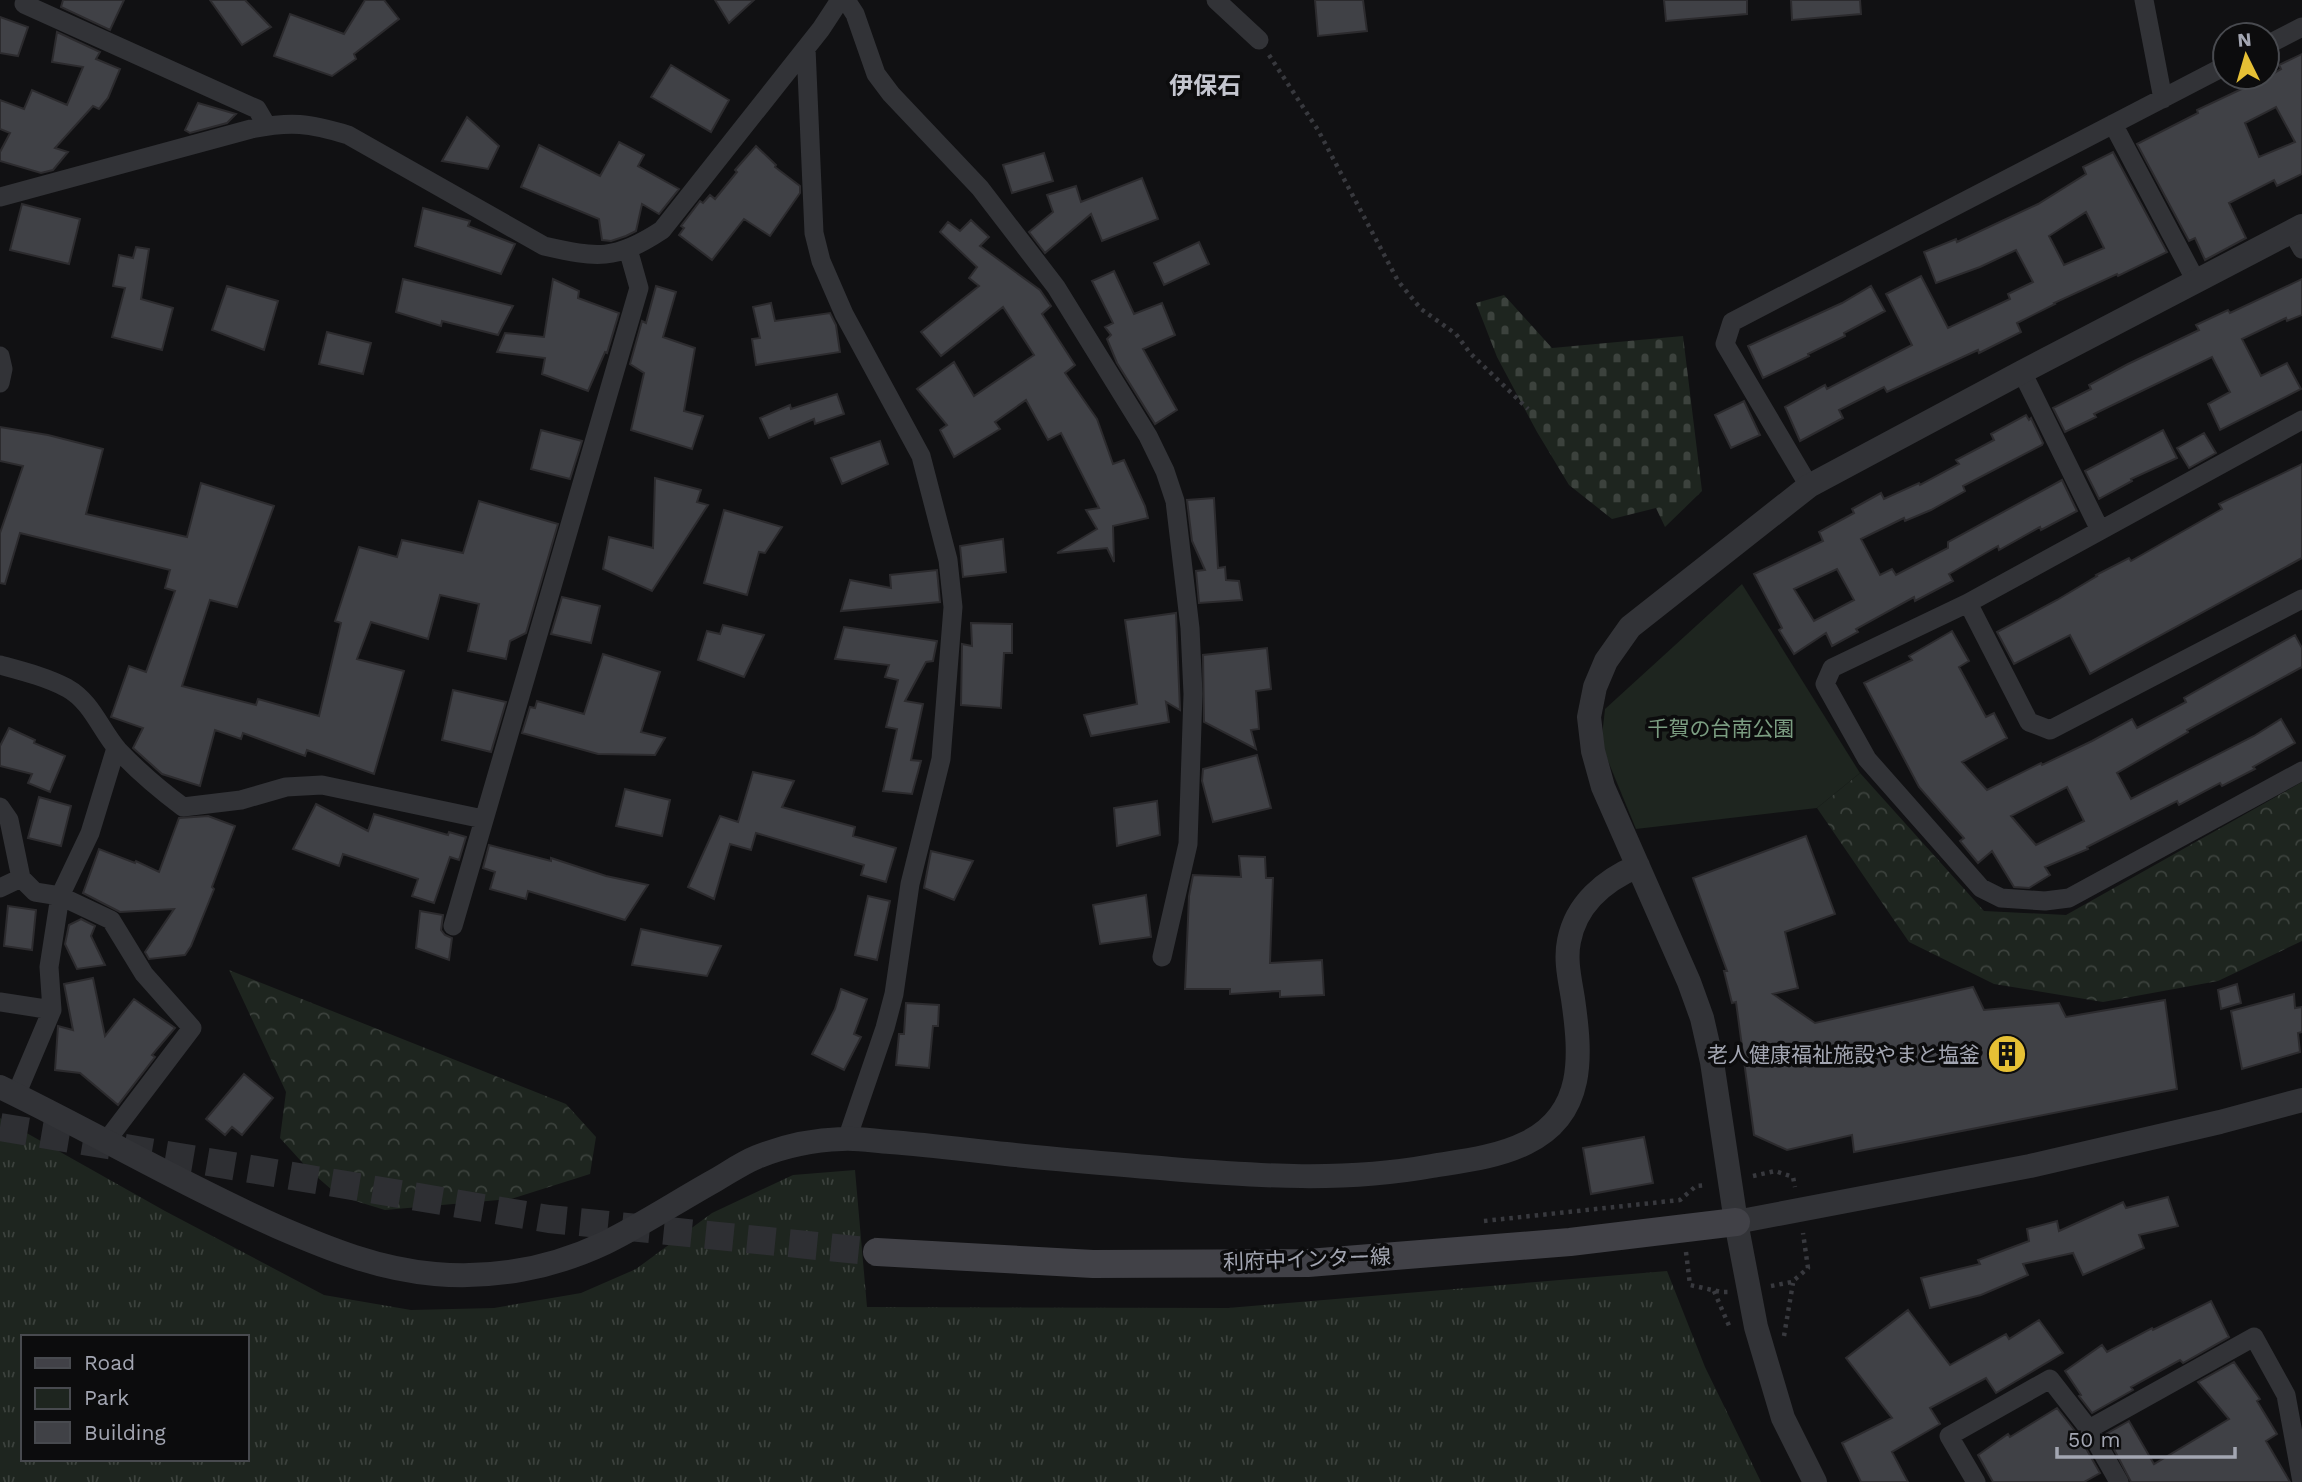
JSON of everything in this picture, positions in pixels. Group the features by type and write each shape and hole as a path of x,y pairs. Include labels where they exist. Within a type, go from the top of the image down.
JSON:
{"main road":[{"name":"利府中インター線","path":"877,1252 1093,1264 1308,1263 1570,1242 1736,1222"}],"street":[{"path":"0,198 283,122 316,125 348,135 544,246 576,254 606,255 635,247 662,230 806,48 840,0"},
{"path":"846,0 855,14 877,74 891,94 980,188 1056,287 1148,436 1165,471 1175,501 1190,628 1193,694 1188,844 1162,957"},
{"path":"1216,0 1259,40"},
{"path":"2144,0 2163,99"},
{"path":"24,4 257,109 267,126"},
{"path":"2281,38 2302,27"},
{"path":"806,48 814,233 821,261 844,314 921,456 948,560 953,607 942,759 910,884 894,994 847,1139"},
{"path":"1809,486 1725,344 1732,322 2211,73"},
{"path":"2113,124 2196,281"},
{"path":"1815,1482 1783,1418 1756,1327 1736,1222 1712,1062 1702,1018 1604,787 1592,751 1589,718 1595,687 1606,661 1630,627 1809,486 2196,281 2299,235"},
{"path":"453,926 639,288 628,249"},
{"path":"0,356 3,369 0,383"},
{"path":"2021,372 2100,530"},
{"path":"2302,420 1968,603 1832,668 1825,684 1867,759 1981,888 2001,898 2045,901 2069,898 2302,771"},
{"path":"1968,603 2029,722 2050,730 2302,599"},
{"path":"0,665 68,689 92,710 117,748 161,791 183,807 241,800 286,787 323,785 483,819"},
{"path":"117,748 90,833 60,896 49,967 52,1010 8,1091 107,1140 221,1202 344,1255 392,1269 438,1275 518,1271 558,1262 606,1242 752,1158 783,1147 847,1139 1053,1160 1247,1175 1300,1176 1357,1176 1415,1169 1481,1157 1523,1145 1552,1125 1567,1107 1575,1084 1577,1030 1567,965 1569,940 1577,918 1592,894 1621,873 1638,866"},
{"path":"0,807 9,820 20,878 35,892 60,896 111,920 144,974 192,1028 107,1140"},
{"path":"0,888 20,878"},
{"path":"0,1002 52,1010"},
{"path":"1736,1222 2030,1166 2302,1100"},
{"path":"2089,1429 2254,1337 2294,1394 2302,1482"},
{"path":"1976,1482 1949,1436 2050,1379 2089,1429 2119,1482"}],"path":[{"path":"1259,40 1318,130 1398,281 1421,309 1455,334 1470,353 1528,409"},
{"path":"1762,1174 1775,1171 1793,1177 1795,1189"},
{"path":"1473,1222 1680,1200 1696,1186 1709,1184"},
{"path":"1768,1287 1793,1282 1808,1268 1804,1234"},
{"path":"1686,1252 1690,1285 1721,1292 1735,1291"},
{"path":"1784,1337 1793,1282"}],"green space":[{"path":"1504,295 1552,348 1683,336 1702,491 1665,527 1656,508 1612,519 1569,485 1497,357 1476,303"},
{"name":"千賀の台南公園","path":"1742,584 1860,773 1817,808 1636,829 1601,744 1605,709"},
{"path":"1860,773 1984,911 2066,915 2302,782 2302,941 2218,981 2103,1002 1994,984 1909,942 1817,808"},
{"path":"229,970 566,1104 596,1137 590,1174 511,1199 385,1210 339,1196 310,1171 280,1138 286,1092"},
{"path":"0,1118 165,1211 324,1295 411,1310 494,1308 581,1293 636,1269 712,1213 793,1175 855,1170 867,1307 1228,1308 1667,1271 1705,1367 1761,1482 0,1482"}],"building":[{"path":"63,0 124,0 110,30 61,7"},
{"path":"210,0 245,0 271,27 242,45"},
{"path":"365,0 384,0 399,19 354,54 356,59 332,76 274,56 290,14 344,34"},
{"path":"715,0 754,0 729,23"},
{"path":"1315,0 1363,0 1367,31 1318,36"},
{"path":"1664,0 1747,0 1747,14 1666,21"},
{"path":"1791,0 1860,0 1861,14 1792,20"},
{"path":"0,17 28,27 18,56 0,53"},
{"path":"57,32 100,52 96,59 120,69 108,98 99,109 93,106 55,148 68,152 53,170 41,173 0,161 0,152 10,133 0,129 0,100 24,109 32,90 67,105 83,67 52,62"},
{"path":"2302,54 2302,174 2277,186 2274,180 2229,203 2246,238 2205,260 2195,238 2189,241 2137,144 2198,113 2197,110 2237,91 2281,91 2281,64","holes":["2276,107 2295,142 2259,157 2245,123"]},
{"path":"671,65 729,100 711,132 651,97"},
{"path":"198,103 236,114 227,123 190,133 185,130"},
{"path":"467,117 499,146 488,169 442,161"},
{"path":"619,142 644,155 638,166 679,189 659,214 642,204 636,231 626,236 611,241 602,240 599,219 521,187 539,145 600,176"},
{"path":"756,146 775,167 800,186 800,193 770,236 744,219 712,260 679,235 684,228 681,226 700,201 703,203 710,195 715,199"},
{"path":"2113,152 2167,252 2054,303 2017,323 2021,332 1979,353 1978,350 1887,392 1884,387 1839,410 1843,418 1800,441 1785,407 1825,385 1827,389 1912,345 1886,294 1921,276 1948,328 2010,299 2008,294 2033,282 2016,250 1936,283 1924,252 1956,239 1957,242 2038,204 2086,174 2083,167","holes":["2086,212 2104,248 2064,265 2049,236"]},
{"path":"1044,153 1053,181 1012,193 1003,165"},
{"path":"1142,178 1158,219 1102,241 1091,214 1045,253 1029,232 1053,212 1047,195 1076,186 1081,202"},
{"path":"22,204 80,219 69,264 10,250"},
{"path":"423,208 470,221 468,226 515,244 501,274 415,246"},
{"path":"971,220 989,237 980,246 1040,290 1051,306 1042,314 1075,365 1065,373 1097,419 1113,464 1124,460 1145,506 1148,518 1113,526 1114,562 1107,548 1057,553 1097,529 1086,510 1099,508 1061,433 1048,440 1026,400 995,422 1000,429 954,457 940,430 947,425 917,389 954,362 974,396 1034,355 1003,307 941,356 921,332 979,286 969,278 977,267 940,232 948,222 960,231"},
{"path":"1199,242 1209,264 1164,285 1154,263"},
{"path":"136,247 149,249 141,299 173,308 162,350 112,337 125,288 113,286 119,255 133,258"},
{"path":"1114,271 1134,314 1162,303 1175,335 1143,349 1177,410 1155,424 1117,363 1107,339 1111,335 1105,327 1113,323 1092,281"},
{"path":"403,279 513,306 498,335 442,321 441,326 396,312"},
{"path":"553,279 579,291 578,298 619,313 607,353 605,352 588,391 542,374 545,358 497,352 505,333 544,337"},
{"path":"2302,279 2302,315 2287,321 2286,318 2242,339 2261,376 2287,363 2301,389 2220,430 2208,404 2230,392 2212,357 2094,414 2096,417 2065,432 2053,408 2091,389 2089,385 2128,364 2199,330 2196,325 2228,310 2230,313"},
{"path":"227,286 278,301 264,350 212,330"},
{"path":"656,286 676,292 663,337 695,348 684,411 703,416 692,449 631,430 644,373 630,364 642,321 646,323"},
{"path":"1871,286 1885,311 1844,333 1845,336 1808,354 1809,356 1763,378 1748,346 1842,303"},
{"path":"771,303 775,321 830,313 836,325 840,352 756,365 752,339 760,338 753,307"},
{"path":"327,332 371,343 363,374 319,364"},
{"path":"837,394 844,414 815,424 814,419 769,438 760,418 790,405 791,409"},
{"path":"1744,401 1760,435 1731,448 1715,415"},
{"path":"2026,415 2029,420 2031,418 2043,443 1963,486 1965,491 1931,510 1905,521 1904,518 1861,539 1880,575 1892,569 1896,575 1948,548 1948,542 2062,480 2077,511 2041,530 2040,527 1999,550 1998,546 1949,574 1953,581 1915,601 1914,597 1856,629 1858,632 1832,646 1826,633 1794,654 1779,630 1782,628 1754,574 1823,541 1819,532 1854,513 1852,509 1881,493 1884,499 1919,483 1920,485 1959,464 1956,460 1994,440 1991,434","holes":["1837,569 1854,600 1814,621 1794,589"]},
{"path":"0,427 48,435 103,449 86,514 187,537 201,483 274,506 237,607 210,600 182,686 256,705 258,699 319,716 341,623 335,621 359,547 397,557 402,540 463,553 479,501 558,524 526,633 510,641 506,659 468,651 479,604 440,595 428,639 371,622 357,659 404,671 374,774 307,750 305,756 243,733 241,739 215,730 200,786 162,774 133,748 143,728 111,717 129,666 146,672 175,591 165,588 170,570 20,533 5,584 0,583 0,533 23,466 0,461"},
{"path":"541,430 582,441 570,479 531,469"},
{"path":"2163,430 2177,458 2131,479 2132,481 2099,499 2085,471"},
{"path":"2204,433 2216,453 2189,468 2177,448"},
{"path":"880,441 888,464 842,484 831,458"},
{"path":"2302,464 2302,558 2090,674 2070,635 2014,664 1997,632 2057,600 2096,575 2129,558 2131,561 2222,509 2219,504"},
{"path":"655,478 701,490 697,502 708,505 652,591 603,569 609,537 653,548"},
{"path":"1214,498 1218,568 1225,567 1226,580 1239,581 1242,600 1199,603 1196,571 1205,570 1192,541 1187,500"},
{"path":"724,510 782,527 765,553 759,552 747,595 704,583"},
{"path":"1003,539 1006,572 963,577 960,546"},
{"path":"937,570 940,602 841,611 850,580 891,588 890,575"},
{"path":"562,597 600,606 591,643 551,634"},
{"path":"1176,613 1180,710 1166,702 1169,722 1091,736 1084,715 1137,704 1125,620"},
{"path":"971,623 1012,624 1012,653 1004,653 1001,708 961,705 962,644 972,646"},
{"path":"723,625 764,635 744,677 698,660 707,631 720,634"},
{"path":"844,627 937,641 933,661 926,662 905,701 923,704 911,760 921,761 912,794 883,791 897,729 886,727 898,680 885,677 889,665 835,659"},
{"path":"1952,631 1969,661 1959,667 1986,717 1994,713 2007,738 1962,762 1987,790 2092,741 2132,719 2137,728 2186,702 2184,698 2295,635 2302,648 2302,667 2187,730 2188,732 2117,773 2131,799 2254,736 2281,719 2295,743 2253,767 2255,769 2222,786 2220,783 2179,805 2177,801 2087,847 2088,849 2045,867 2050,875 2029,888 2014,887 1992,851 1978,863 1960,841 1964,838 1919,787 1864,683 1912,660 1909,656","holes":["2067,787 2084,821 2036,845 2011,816"]},
{"path":"1267,648 1271,689 1256,691 1259,729 1251,730 1256,749 1204,722 1203,655"},
{"path":"603,654 660,672 641,732 665,738 655,755 598,754 522,733 530,707 535,708 537,701 584,714"},
{"path":"453,690 506,702 491,752 442,740"},
{"path":"9,728 35,740 34,743 65,756 50,792 28,783 32,774 0,766 0,746"},
{"path":"1257,755 1271,808 1213,822 1202,781 1203,769"},
{"path":"753,772 794,781 782,807 855,827 853,836 896,848 886,882 861,875 864,865 756,833 751,850 730,844 714,899 688,887 720,816 738,822"},
{"path":"625,789 670,800 662,836 616,826"},
{"path":"39,797 71,806 61,846 28,838"},
{"path":"1157,801 1160,835 1117,846 1114,808"},
{"path":"316,804 368,831 374,814 448,835 449,832 466,837 459,860 450,857 434,903 412,896 418,879 343,854 339,866 293,849"},
{"path":"208,816 235,826 191,946 185,955 149,959 145,952 174,909 120,912 83,893 99,849 159,872 179,818"},
{"path":"1806,836 1835,914 1785,932 1798,988 1773,994 1815,1023 1973,987 1984,1010 2059,1003 2066,1017 2165,1000 2177,1089 1854,1152 1852,1135 1787,1150 1754,1135 1736,1002 1732,1003 1724,971 1727,971 1693,878"},
{"path":"489,845 551,861 551,858 606,876 648,885 625,920 528,891 526,899 490,889 495,872 483,868"},
{"path":"931,851 973,861 954,900 924,888"},
{"path":"1239,856 1265,857 1266,878 1273,878 1270,963 1322,960 1324,995 1280,997 1280,991 1230,994 1230,989 1185,989 1189,896 1193,875 1241,877"},
{"path":"1146,895 1151,937 1100,944 1093,905"},
{"path":"868,896 890,901 877,960 855,955"},
{"path":"8,906 36,910 32,950 4,946"},
{"path":"420,911 443,915 441,930 452,938 449,960 416,948"},
{"path":"81,919 95,926 91,936 105,965 77,969 65,944 69,925"},
{"path":"641,929 721,946 707,976 632,965"},
{"path":"93,978 105,1036 134,999 175,1028 152,1055 155,1057 118,1105 80,1073 55,1070 58,1026 73,1030 64,984"},
{"path":"2237,984 2241,1003 2221,1009 2218,990"},
{"path":"841,989 867,999 854,1034 861,1037 844,1070 812,1054 835,1009"},
{"path":"2294,994 2295,1008 2302,1007 2302,1032 2298,1033 2300,1052 2242,1069 2231,1011"},
{"path":"906,1003 939,1005 938,1026 933,1026 929,1068 896,1065 899,1034 904,1034"},
{"path":"244,1074 273,1098 242,1135 232,1127 225,1135 206,1119"},
{"path":"1644,1137 1653,1183 1591,1194 1583,1148"},
{"path":"2168,1197 2178,1226 2139,1235 2144,1248 2083,1275 2073,1253 2023,1264 2028,1275 1981,1295 1930,1308 1921,1278 1980,1264 1978,1260 2029,1241 2027,1229 2057,1221 2059,1231 2123,1202 2126,1208"},
{"path":"2211,1301 2229,1337 2183,1363 2180,1360 2131,1387 2133,1390 2092,1413 2065,1371 2102,1345 2107,1352"},
{"path":"1908,1310 1950,1365 2006,1334 2009,1339 2039,1320 2063,1353 1996,1393 1986,1378 1930,1408 1940,1424 1892,1452 1908,1482 1861,1482 1842,1443 1892,1418 1846,1358"},
{"path":"2234,1362 2260,1399 2257,1401 2277,1434 2266,1441 2290,1482 2131,1482 2106,1434 2129,1421 2154,1464 2229,1419 2198,1382"},
{"path":"2057,1408 2079,1436 2100,1473 2084,1482 1993,1482 1978,1455 2008,1434 2010,1437"}],"tunnel":[{"path":"0,1127 549,1219 877,1252"}],"place":[{"name":"老人健康福祉施設やまと塩釜","path":"2007,1054"}],"district":[{"name":"伊保石","path":"1205,86"}]}
